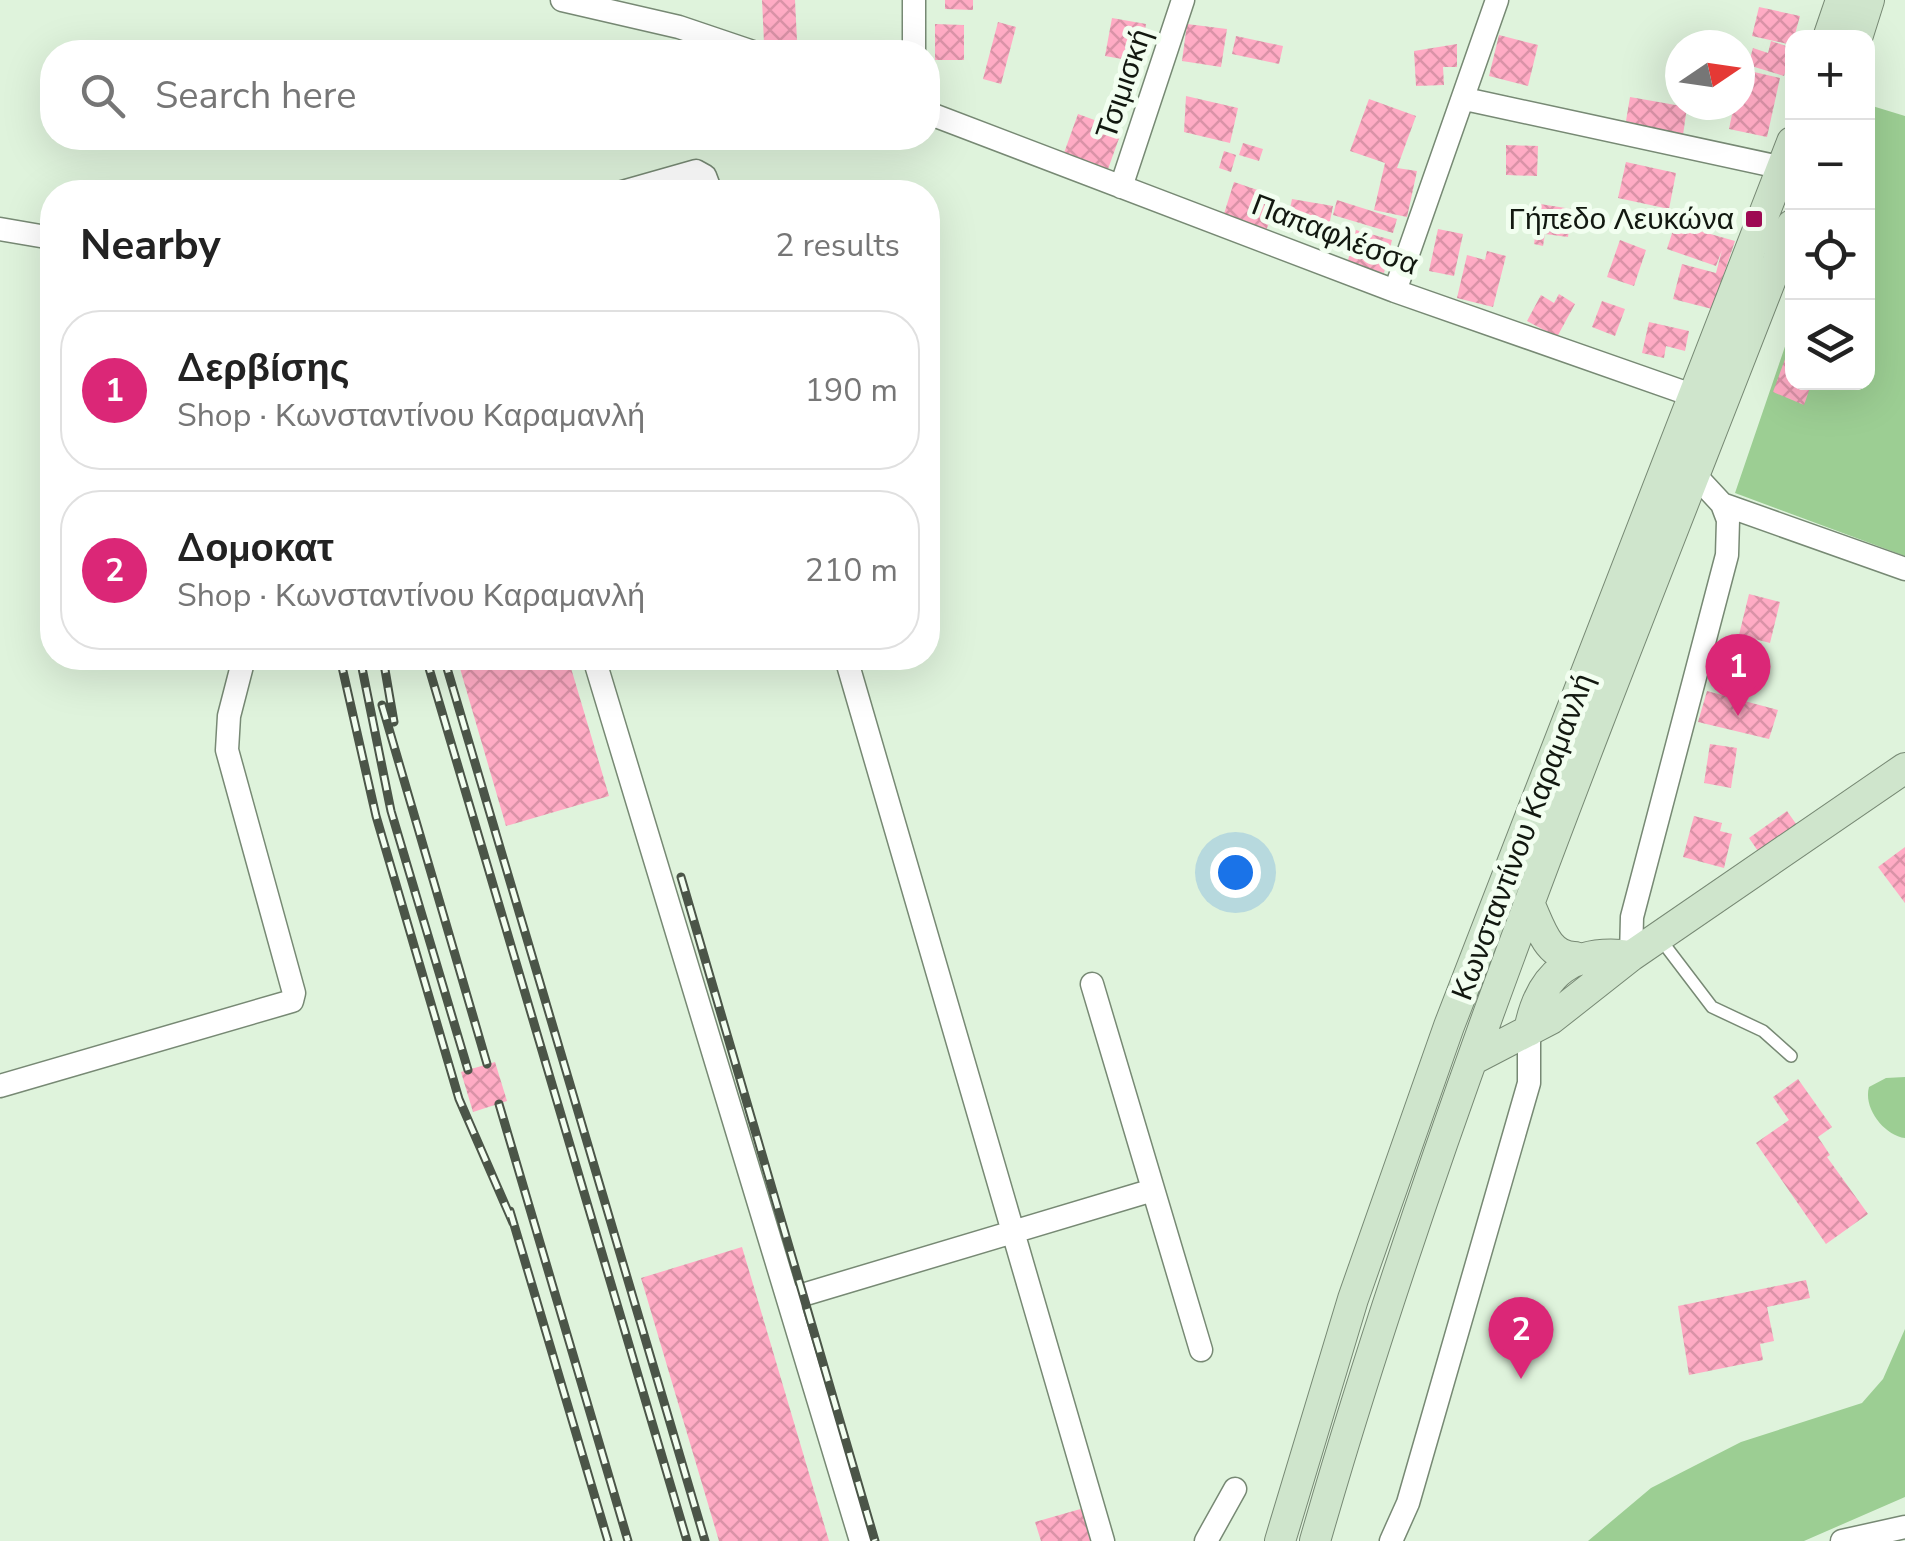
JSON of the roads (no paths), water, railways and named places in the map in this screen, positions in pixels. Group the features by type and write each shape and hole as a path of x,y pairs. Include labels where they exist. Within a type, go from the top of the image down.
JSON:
{"main road":[{"path":"1831,30 1841,0"},
{"path":"1859,30 1869,0"},
{"name":"Κωνσταντίνου Καραμανλή","path":"1315,1541 1365,1378 1472,1060 1529,903 1696,476 1709,401 1785,164"},
{"name":"Κωνσταντίνου Καραμανλή","path":"1280,1541 1348,1314 1416,1117 1709,401 1785,239"},
{"path":"1472,1060 1529,1031 1658,937 1905,768"},
{"path":"1529,903 1550,946 1562,956 1601,951 1631,956"},
{"path":"1529,1031 1542,994 1576,957"}],"street":[{"path":"562,0 636,9 718,40"},
{"path":"914,0 914,40"},
{"name":"Τσιμισκή","path":"1121,186 1184,0"},
{"path":"1395,291 1497,0"},
{"path":"1464,99 1785,154"},
{"name":"Παπαφλέσσα","path":"940,118 1395,291 1709,401"},
{"path":"664,180 696,171 707,180"},
{"path":"0,229 40,236"},
{"path":"1631,956 1632,917 1727,555 1728,520 1722,504 1696,476"},
{"path":"1722,504 1905,569"},
{"path":"0,1086 292,1001 294,992 227,750 229,716 241,670"},
{"path":"598,670 861,1541"},
{"path":"849,670 1103,1541"},
{"path":"1092,984 1201,1350"},
{"path":"1392,1541 1408,1502 1529,1083 1529,1031"},
{"path":"789,1299 1153,1190"},
{"path":"1206,1541 1234,1489"},
{"path":"1842,1541 1905,1527"}],"lane":[{"path":"1658,937 1712,1006 1763,1031 1791,1056"}],"railway":[{"path":"343,670 376,816 459,1099 513,1223"},
{"path":"362,670 391,811 468,1070"},
{"path":"385,670 394,722"},
{"path":"430,670 687,1541"},
{"path":"448,670 705,1541"},
{"path":"382,705 487,1064"},
{"path":"681,877 875,1541"},
{"path":"499,1104 628,1541"},
{"path":"510,1211 608,1541"}],"place":[{"name":"Γήπεδο Λευκώνα","path":"1754,219"},
{"name":"Δερβίσης","path":"1738,716"},
{"name":"Δομοκατ","path":"1521,1379"}]}
